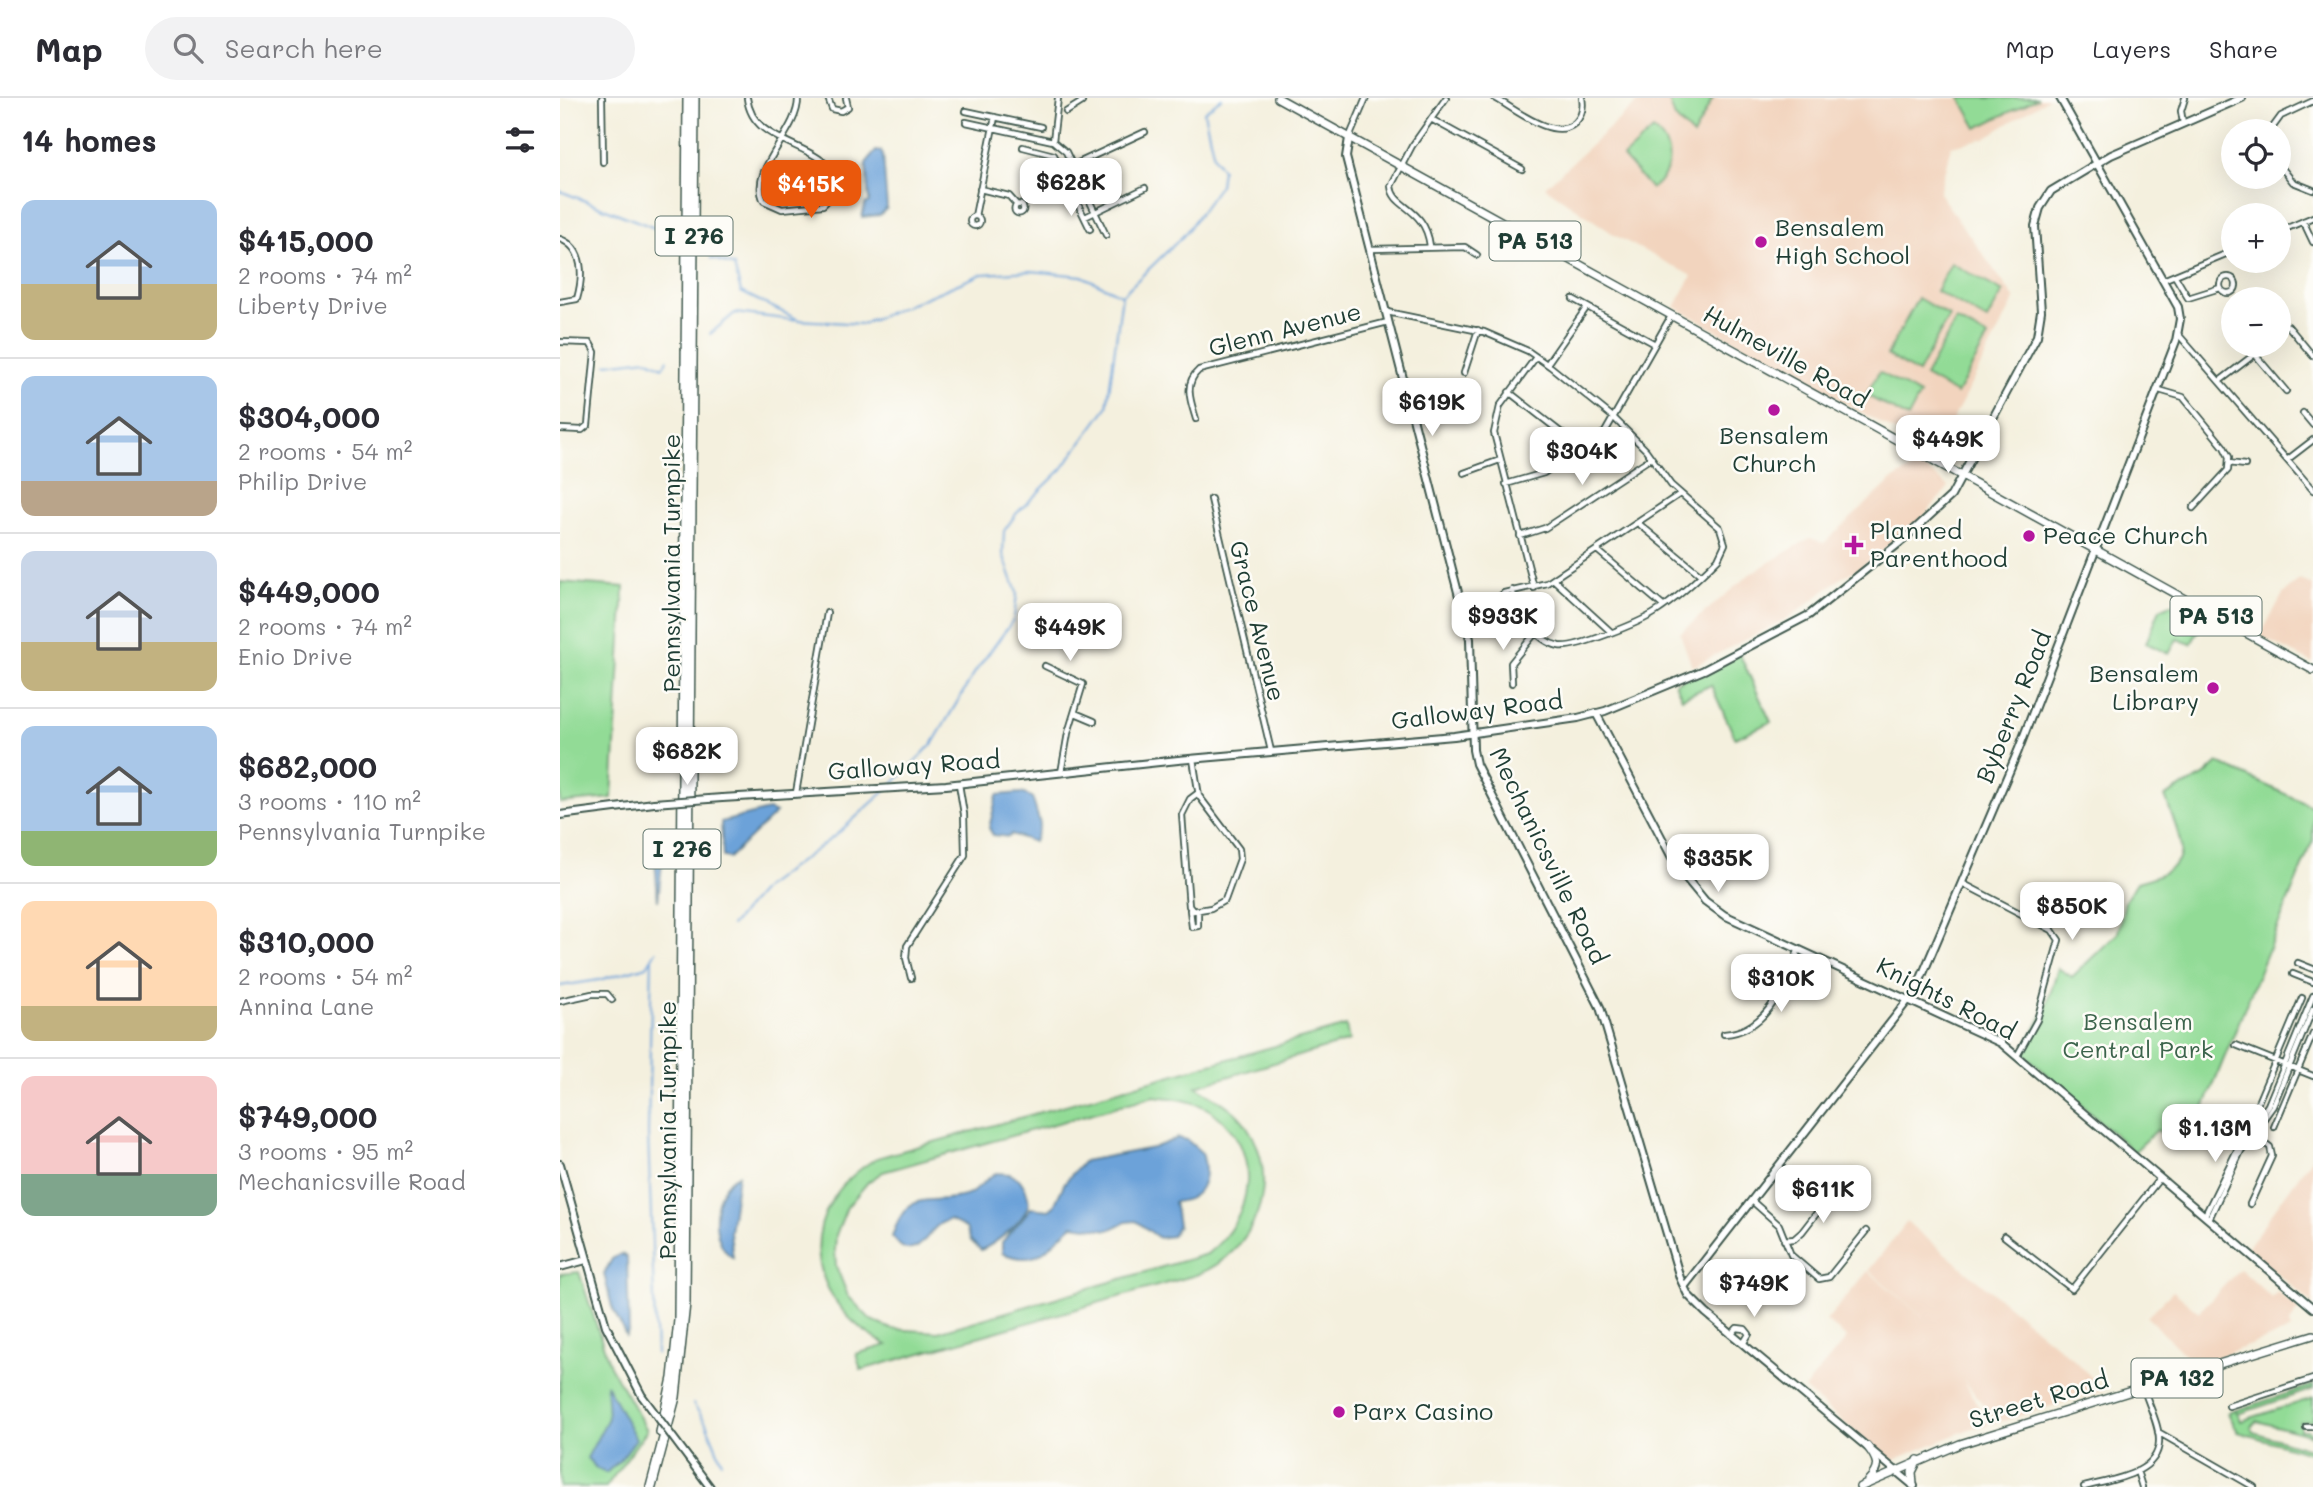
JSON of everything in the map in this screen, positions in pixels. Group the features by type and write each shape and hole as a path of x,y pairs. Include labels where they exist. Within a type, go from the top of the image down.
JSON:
{"highway":[{"name":"Pennsylvania Turnpike","path":"645,1487 667,1406 678,1320 688,98"},
{"name":"Pennsylvania Turnpike","path":"650,1487 677,1390 685,1303 694,98"}],"main road":[{"name":"Hulmeville Road","path":"1278,98 2313,670"},
{"name":"Byberry Road","path":"1684,1287 1910,999 1962,883 2096,551 2178,334 2179,312 2163,280 2060,98"},
{"name":"Galloway Road","path":"560,815 654,803 958,784 1193,758 1472,734 1596,713 1704,670 1809,615 1934,513 1951,496 2037,336 2041,311 2035,226 2039,208 2051,191 2097,163 2242,98"},
{"name":"Mechanicsville Road","path":"1349,138 1346,157 1473,655 1472,734 1478,767 1600,1007 1684,1287 1697,1305 1742,1345 1914,1486"},
{"name":"Knights Road","path":"1596,713 1677,867 1691,887 1724,915 1992,1037 2313,1308"},
{"path":"560,1164 586,1261 612,1342 642,1396 710,1487"},
{"path":"560,1267 586,1261"},
{"path":"2300,1339 2313,1329"},
{"path":"2300,1339 2313,1336"},
{"name":"Street Road","path":"1862,1486 1919,1460 2300,1339"},
{"path":"1862,1486 1878,1466 1867,1447"},
{"path":"1914,1486 1912,1472 1919,1460"}],"street":[{"path":"601,98 603,162"},
{"path":"747,98 749,108 759,125 782,140 832,170 835,190 823,205 782,209 764,201 760,180 782,140 797,111 798,98"},
{"path":"828,98 832,108 841,111 848,107 846,98"},
{"path":"1053,141 1058,98"},
{"path":"1066,112 1082,102 1080,98"},
{"path":"1349,138 1366,98"},
{"path":"1430,246 1424,223 1392,193 1391,186 1400,167 1446,98"},
{"path":"1495,98 1548,127 1560,130 1573,125 1580,118 1582,98"},
{"path":"2183,123 2181,111 2185,98"},
{"path":"2279,119 2313,101"},
{"path":"966,111 1041,127"},
{"path":"975,216 995,117"},
{"path":"1431,119 1522,169"},
{"path":"966,122 1053,141 1063,149 1106,235"},
{"path":"1063,170 1145,132"},
{"path":"1023,147 1049,152 1063,170 1071,189"},
{"path":"2291,179 2313,190"},
{"path":"980,188 1009,196 1017,205"},
{"path":"1085,217 1145,188"},
{"path":"1074,196 1090,229"},
{"path":"2291,226 2313,217"},
{"path":"2303,221 2313,242"},
{"path":"560,239 575,248 580,265 576,299 560,302"},
{"path":"1369,249 1465,247 1477,255"},
{"path":"2163,280 2221,256"},
{"path":"2175,277 2183,293 2191,299 2220,288"},
{"path":"1573,299 1655,344"},
{"path":"1547,364 1587,307"},
{"path":"1385,312 1478,330 1547,364 1614,418 1680,494 1717,524 1724,535 1723,553 1663,607 1610,631 1564,646 1554,644 1518,611 1512,590"},
{"path":"1506,484 1544,473 1605,432 1671,316"},
{"name":"Glenn Avenue","path":"1196,419 1189,391 1193,376 1216,364 1388,322"},
{"path":"1464,373 1478,330"},
{"path":"2291,330 2313,356"},
{"path":"2178,334 2221,380 2313,490"},
{"path":"560,342 590,343 595,352 588,425 582,430 560,429"},
{"path":"1534,588 1500,460 1495,421 1500,406 1536,357"},
{"path":"2221,380 2251,357"},
{"path":"2258,357 2286,391"},
{"path":"2159,390 2183,397 2224,447 2229,463 2228,470 2193,508"},
{"path":"1509,392 1563,434 1575,452"},
{"path":"2303,414 2313,425"},
{"path":"2287,460 2313,440"},
{"path":"1520,536 1545,527 1651,458"},
{"path":"1464,473 1500,460"},
{"path":"2229,463 2245,465"},
{"path":"1465,618 1483,612 1512,590 1534,588 1553,579 1680,494"},
{"name":"Grace Avenue","path":"1211,499 1271,751"},
{"path":"1638,523 1701,575"},
{"path":"1597,550 1663,607"},
{"path":"1553,579 1610,631"},
{"path":"796,794 827,613"},
{"path":"1512,683 1509,671 1511,663 1537,631"},
{"path":"1045,666 1083,684 1068,733 1061,773"},
{"path":"1075,713 1094,721"},
{"path":"1189,909 1216,907 1227,898 1240,856 1235,841 1198,793 1193,758"},
{"path":"911,978 906,958 907,946 966,851 958,784"},
{"path":"1198,793 1189,799 1182,815 1192,928 1198,926 1198,910"},
{"path":"1962,883 2052,930 2059,940 2037,1020 2017,1056"},
{"path":"1724,1034 1736,1033 1760,1019 1779,997 1799,948"},
{"path":"2298,963 2313,969"},
{"path":"2293,974 2313,982"},
{"path":"560,1001 598,993 607,995 612,1000"},
{"path":"2207,1217 2251,1133 2269,1114 2313,996"},
{"path":"2256,1107 2302,998"},
{"path":"2287,1065 2313,1009"},
{"path":"2274,1127 2313,1034"},
{"path":"2236,1045 2313,1076"},
{"path":"2250,1204 2272,1156 2270,1147 2251,1133"},
{"path":"2004,1236 2072,1289 2160,1178"},
{"path":"1784,1240 1794,1239 1802,1232 1843,1179"},
{"path":"1752,1201 1779,1225 1791,1255 1822,1279 1829,1277 1866,1231"},
{"path":"1731,1335 1737,1328 1745,1329 1749,1334 1742,1345"},
{"path":"2229,1406 2313,1378"},
{"path":"2084,1487 2137,1471 2151,1464 2156,1456 2159,1442 2144,1389"},
{"path":"2306,1427 2313,1427"},
{"path":"2157,1431 2163,1437 2254,1487"},
{"path":"2137,1471 2142,1487"}],"shaded area":[{"path":"1637,98 2049,98 1985,138 1951,146 1939,193 2015,299 1935,454 1675,307 1692,276 1616,236 1545,187 1639,101"},
{"path":"1920,464 1949,487 1921,519 1860,568 1844,576 1792,616 1692,667 1680,633 1750,574 1810,538 1824,543 1892,480"},
{"path":"2300,579 2313,586 2313,663 2260,636 2283,594"},
{"path":"2313,1156 2313,1304 2247,1248"},
{"path":"1907,1222 2073,1359 2104,1390 1993,1424 1989,1412 1963,1379 1989,1425 1972,1428 1894,1460 1886,1458 1819,1402 1804,1389 1847,1338 1826,1321 1868,1271 1932,1325 1869,1270"},
{"path":"2240,1269 2272,1298 2277,1292 2299,1310 2289,1324 2291,1330 2195,1365 2147,1317 2173,1291 2199,1312"}],"green space":[{"path":"1668,98 1713,98 1693,136 1675,118"},
{"path":"1960,98 2038,98 1977,128"},
{"path":"1653,130 1665,144 1668,160 1664,176 1651,189 1623,157"},
{"path":"1951,263 2003,292 1987,320 1936,291"},
{"path":"1918,298 1949,316 1918,373 1887,355"},
{"path":"1956,320 1988,337 1957,394 1925,376"},
{"path":"1879,372 1920,395 1908,418 1866,395"},
{"path":"560,582 624,587 612,798 560,803"},
{"path":"2171,604 2199,630 2191,644 2177,639 2169,654 2146,643 2160,609"},
{"path":"1739,653 1771,722 1735,738 1711,685 1682,698 1675,683"},
{"name":"Bensalem Central Park","path":"2218,763 2313,807 2313,840 2188,1147 2157,1130 2134,1152 2023,1053 2045,1011 2058,968 2072,977 2118,933 2125,901 2137,882 2157,876 2178,861 2180,841 2165,796 2204,776"},
{"path":"1346,1026 1349,1041 1196,1086 1241,1118 1257,1146 1263,1169 1257,1212 1248,1232 1234,1250 1217,1264 1196,1275 861,1370 856,1354 887,1345 859,1327 838,1305 825,1280 819,1254 821,1228 831,1202 850,1179 877,1158","holes":["1154,1096 1204,1107 1228,1126 1240,1144 1246,1163 1247,1183 1243,1203 1235,1222 1223,1239 1207,1254 938,1332 891,1329 871,1320 848,1296 836,1266 836,1235 847,1207 868,1182 883,1172"]},
{"path":"579,1272 610,1366 647,1430 606,1487 560,1487 560,1274"},
{"path":"2313,1385 2313,1389 2238,1414 2241,1421 2313,1398 2313,1421 2300,1422 2300,1430 2307,1430 2313,1436 2257,1421 2251,1427 2253,1432 2313,1450 2313,1454 2238,1432 2228,1413 2235,1410 2237,1414 2237,1410"}],"water":[{"path":"876,151 881,151 883,155 887,208 880,215 862,217 865,204 869,202 866,163"},
{"path":"1021,793 1032,797 1040,824 1034,842 1011,834 1009,837 993,835 989,828 997,795"},
{"path":"768,810 776,813 729,858 723,857 721,822"},
{"path":"662,842 664,844 658,901 655,859"},
{"path":"1178,1138 1187,1140 1202,1153 1205,1171 1197,1192 1191,1197 1174,1202 1178,1225 1172,1236 1159,1238 1136,1221 1126,1222 1109,1230 1073,1225 1048,1248 1033,1257 1015,1257 1002,1253 1002,1242 1031,1208 1049,1210 1054,1206 1065,1182 1084,1161 1153,1148"},
{"path":"996,1173 1010,1174 1020,1180 1027,1192 1028,1206 1014,1226 987,1247 981,1250 971,1241 966,1228 950,1220 936,1227 915,1248 902,1247 892,1237 898,1221 911,1205 965,1196"},
{"path":"738,1175 730,1232 733,1258 719,1240 716,1215 722,1191 729,1181"},
{"path":"621,1254 627,1257 629,1330 626,1336 612,1307 604,1274 612,1259"},
{"path":"606,1384 636,1439 606,1473 597,1469 587,1458 608,1418"}],"waterway":[{"path":"892,785 933,743 975,672 1014,619 1017,593 1003,554 1004,531 1016,514 1062,469 1107,407 1122,295 1184,235 1220,185 1222,170 1214,157 1204,112 1222,98"},
{"path":"560,191 670,234"},
{"path":"711,258 734,266 741,292 799,320 862,324 982,274 1031,271 1082,276 1121,295"},
{"path":"710,334 735,313 794,320"},
{"path":"607,364 647,359 663,367 668,359"},
{"path":"731,926 765,887 836,835 885,791"},
{"path":"560,986 599,980 647,966 656,951"},
{"path":"652,958 648,1133 656,1354"},
{"path":"693,1404 705,1421 722,1462"}],"place":[{"name":"Bensalem High School","path":"1761,242"},
{"name":"Bensalem Church","path":"1774,410"},
{"name":"Peace Church","path":"2029,536"},
{"name":"Planned Parenthood","path":"1854,545"},
{"name":"Bensalem Library","path":"2213,688"},
{"name":"Parx Casino","path":"1339,1412"}]}
